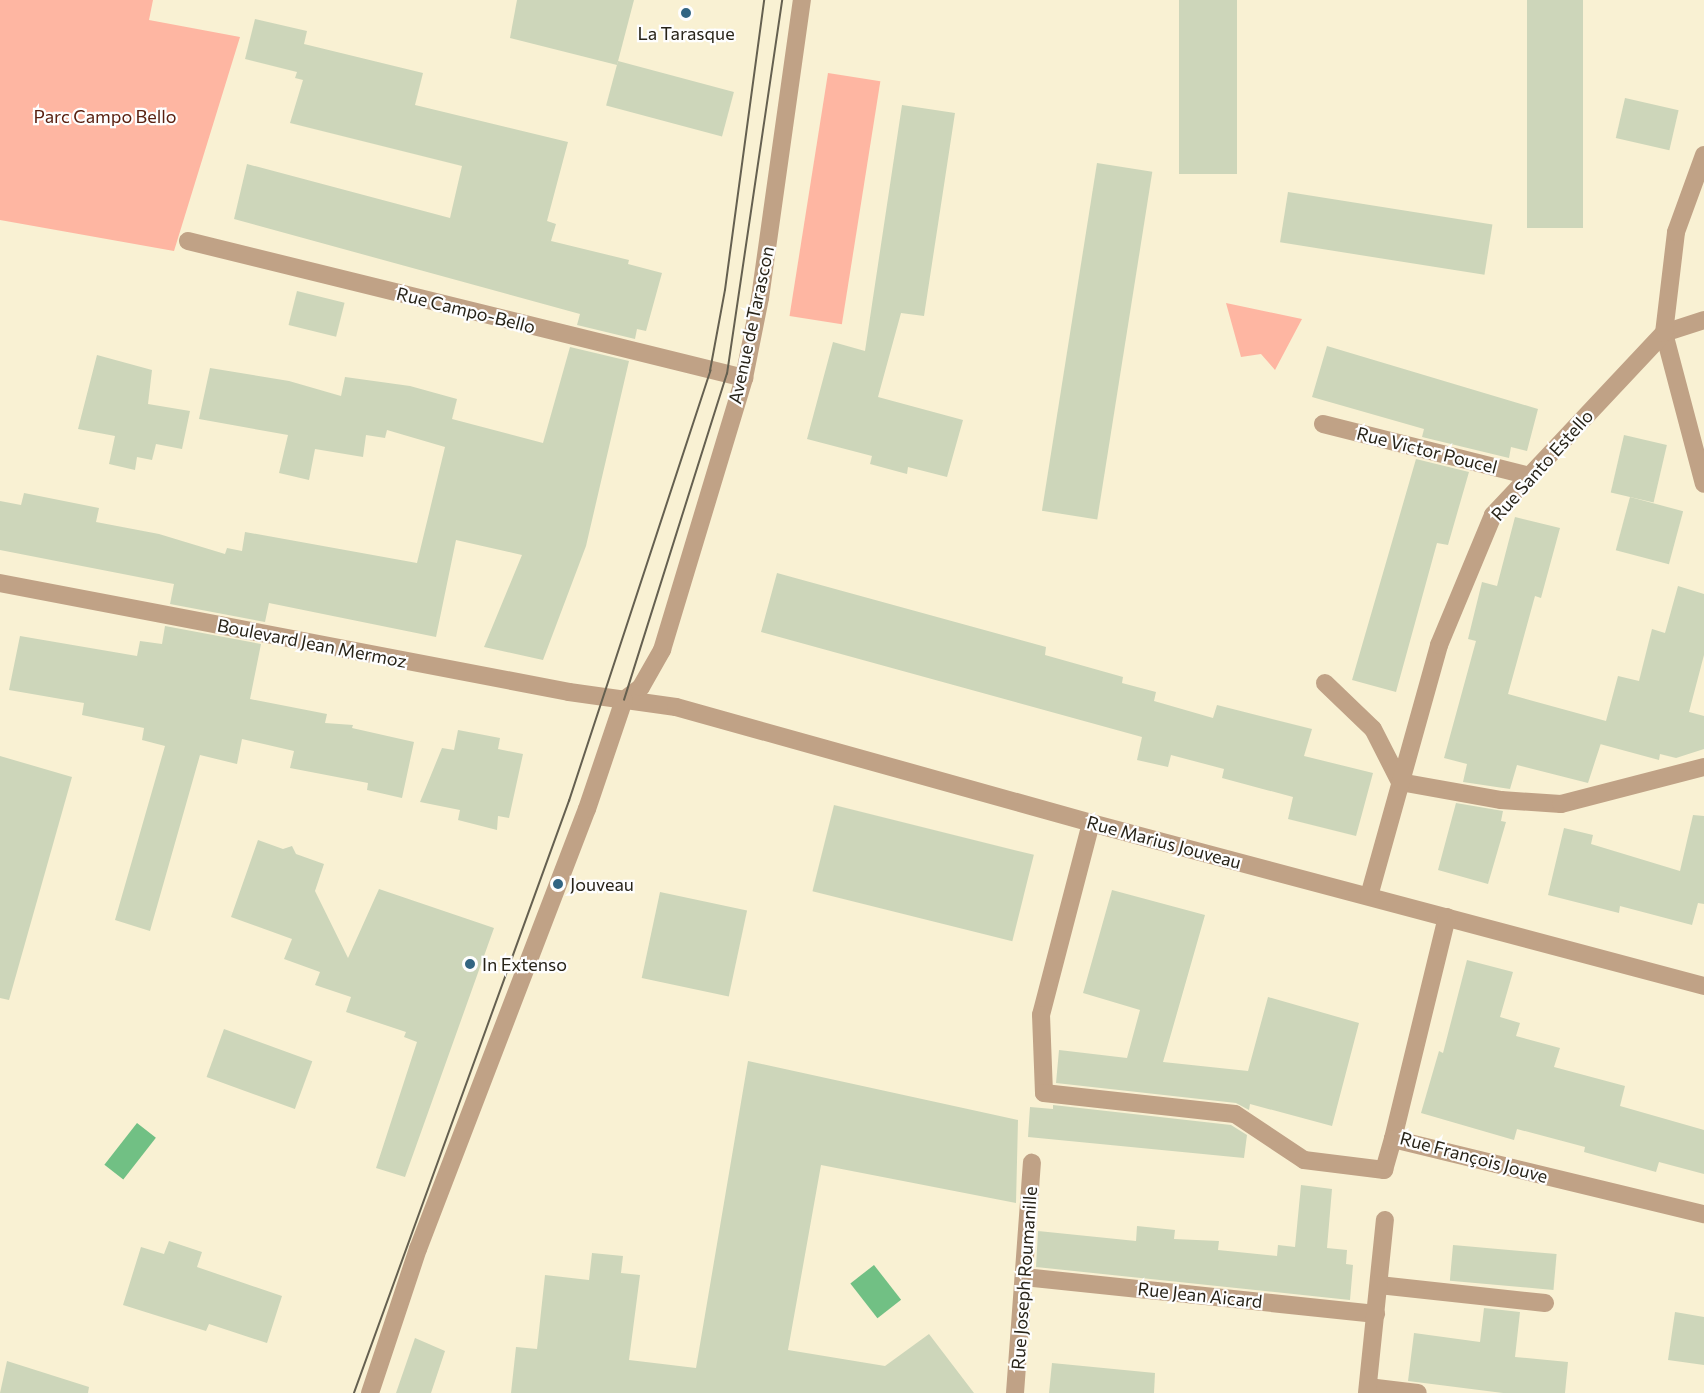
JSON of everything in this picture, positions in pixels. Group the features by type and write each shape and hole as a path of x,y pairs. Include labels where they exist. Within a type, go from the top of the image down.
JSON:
{"street":[{"name":"Avenue de Tarascon","path":"624,700 641,687 662,650 744,378 760,298 802,0"},
{"path":"1704,155 1676,232 1664,333 1704,484"},
{"name":"Rue Campo-Bello","path":"188,241 744,378"},
{"path":"1664,333 1704,320"},
{"name":"Rue Santo Estello","path":"1369,896 1439,645 1493,515 1664,333"},
{"name":"Rue Victor Poucel","path":"1323,424 1530,476"},
{"name":"Boulevard Jean Mermoz","path":"0,583 624,700"},
{"path":"1325,683 1373,729 1400,782 1501,800 1561,804 1704,767"},
{"path":"370,1393 418,1250 587,809 624,700"},
{"name":"Rue Marius Jouveau","path":"624,700 676,707 1091,823 1704,986"},
{"path":"1091,823 1041,1015 1044,1094 1235,1114 1304,1160 1315,1162 1384,1170 1393,1139"},
{"name":"Rue François Jouve","path":"1447,917 1393,1139 1704,1214"},
{"name":"Rue Joseph Roumanille","path":"1015,1393 1032,1163"},
{"path":"1385,1220 1368,1390 1418,1393"},
{"name":"Rue Jean Aicard","path":"1024,1277 1376,1314"},
{"path":"1379,1285 1545,1303"}],"green space":[{"name":"Parc Campo Bello","path":"0,0 153,0 149,20 240,37 174,251 0,220"},
{"path":"828,73 880,81 842,324 790,316"},
{"path":"1226,303 1302,319 1275,370 1261,354 1241,357"}],"shaded area":[{"path":"137,1123 156,1138 123,1180 104,1165"},
{"path":"874,1265 901,1300 877,1318 850,1283"}],"building":[{"path":"517,0 634,0 617,65 510,38"},
{"path":"1179,0 1237,0 1237,174 1179,174"},
{"path":"1527,0 1583,0 1583,228 1527,228"},
{"path":"255,19 307,31 304,44 423,73 415,105 568,142 547,221 556,224 551,241 629,260 628,264 662,273 646,331 637,329 635,339 577,325 580,314 234,219 247,164 450,218 462,166 290,123 303,80 295,78 297,72 245,59"},
{"path":"618,61 734,92 722,136 606,105"},
{"path":"1625,98 1679,110 1669,150 1616,138"},
{"path":"902,105 955,113 924,316 901,313 878,397 963,420 947,477 908,467 907,474 870,464 872,456 807,439 833,342 865,351"},
{"path":"1097,163 1152,172 1097,519 1042,511"},
{"path":"1288,192 1492,224 1484,275 1280,242"},
{"path":"297,291 345,303 336,337 289,325"},
{"path":"1327,346 1538,409 1527,451 1511,447 1509,458 1422,437 1424,429 1312,397"},
{"path":"570,347 629,361 586,546 543,660 484,647 522,555 456,540 436,637 269,603 265,622 170,604 174,584 0,550 0,501 21,505 24,493 99,508 96,522 159,534 225,554 227,548 242,551 245,532 417,563 445,447 387,430 385,438 366,435 363,457 315,449 309,480 279,473 288,435 199,419 210,368 289,381 341,396 345,377 410,386 457,399 452,419 543,443"},
{"path":"97,355 152,370 148,404 190,411 182,449 156,444 152,460 137,457 135,470 109,464 115,436 78,429"},
{"path":"1624,435 1667,445 1654,502 1611,492"},
{"path":"1416,459 1469,472 1448,545 1437,543 1396,692 1352,680"},
{"path":"1630,497 1683,511 1669,564 1616,550"},
{"path":"1515,517 1560,528 1541,598 1535,596 1508,694 1606,721 1618,676 1639,681 1652,629 1665,633 1678,586 1704,594 1704,655 1689,712 1704,716 1704,749 1676,758 1660,754 1659,760 1601,744 1588,783 1517,765 1510,789 1463,782 1467,764 1444,758 1476,641 1468,639 1482,582 1497,586"},
{"path":"777,573 1046,647 1045,655 1123,677 1122,683 1156,692 1154,701 1213,718 1217,705 1312,729 1304,756 1373,773 1356,836 1288,819 1293,797 1222,778 1224,769 1171,755 1168,767 1137,760 1142,737 761,632"},
{"path":"165,626 261,644 250,699 327,714 325,723 353,725 352,728 414,742 402,798 367,790 368,783 290,768 294,751 242,739 237,764 200,755 150,931 115,920 165,746 142,740 144,728 82,715 84,703 9,690 20,636 137,656 140,641 162,644"},
{"path":"458,730 500,738 498,749 523,754 509,818 498,816 497,830 458,820 460,810 420,802 442,748 454,750"},
{"path":"0,756 72,777 9,1000 0,998"},
{"path":"1456,803 1503,811 1501,821 1506,822 1488,884 1438,870"},
{"path":"834,805 1034,855 1012,941 812,891"},
{"path":"1693,815 1704,816 1704,904 1698,903 1692,925 1620,906 1619,913 1548,895 1564,828 1593,835 1591,844 1680,871"},
{"path":"258,840 283,849 292,846 296,854 324,864 315,891 348,958 379,889 494,928 405,1177 376,1168 417,1042 404,1037 406,1032 346,1012 351,997 315,985 320,972 284,959 292,939 231,917"},
{"path":"1112,890 1205,915 1163,1062 1248,1071 1268,997 1359,1023 1332,1126 1250,1104 1249,1110 1236,1103 1056,1083 1059,1050 1127,1058 1140,1010 1083,993"},
{"path":"660,892 747,911 729,997 642,978"},
{"path":"1467,960 1513,972 1500,1017 1520,1023 1516,1036 1560,1048 1554,1067 1625,1086 1620,1106 1704,1130 1704,1174 1659,1162 1656,1172 1584,1152 1585,1147 1517,1129 1514,1140 1421,1113 1439,1051 1443,1053"},
{"path":"224,1029 312,1061 295,1109 207,1077"},
{"path":"748,1061 1018,1120 1016,1203 821,1165 788,1350 885,1366 929,1334 974,1393 511,1393 516,1347 537,1349 545,1275 589,1280 592,1253 623,1256 621,1273 640,1275 629,1360 696,1368"},
{"path":"1053,1105 1231,1125 1247,1135 1244,1158 1028,1137 1030,1107 1053,1109"},
{"path":"1301,1185 1332,1189 1327,1248 1347,1250 1346,1264 1353,1265 1350,1300 1036,1267 1038,1231 1136,1241 1137,1226 1175,1230 1174,1239 1219,1241 1218,1250 1277,1256 1278,1245 1295,1247"},
{"path":"169,1241 202,1252 197,1267 282,1296 267,1343 209,1324 206,1331 123,1305 141,1247 164,1254"},
{"path":"1453,1245 1557,1254 1553,1290 1450,1281"},
{"path":"1484,1308 1520,1312 1515,1357 1568,1362 1565,1393 1503,1393 1408,1381 1414,1333 1480,1342"},
{"path":"1675,1312 1704,1317 1704,1365 1668,1360"},
{"path":"415,1338 445,1351 431,1393 396,1393"},
{"path":"7,1361 89,1387 88,1393 0,1393"},
{"path":"1052,1363 1155,1373 1154,1393 1049,1393"}],"tram line":[{"path":"354,1393 569,801 710,371 725,290 764,0"},
{"path":"624,700 727,374 782,0"}],"place":[{"name":"La Tarasque","path":"686,13"},
{"name":"Jouveau","path":"558,884"},
{"name":"In Extenso","path":"470,964"}]}
